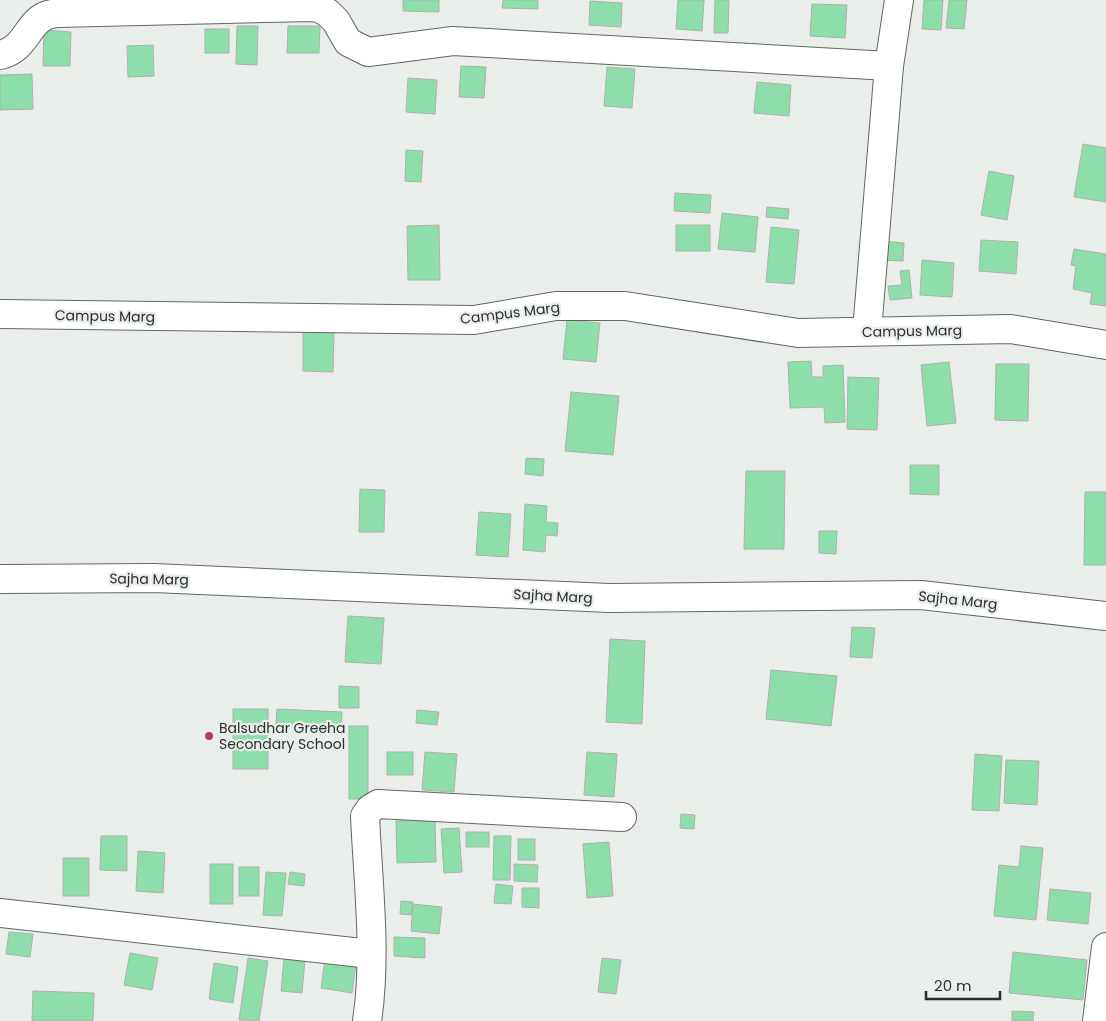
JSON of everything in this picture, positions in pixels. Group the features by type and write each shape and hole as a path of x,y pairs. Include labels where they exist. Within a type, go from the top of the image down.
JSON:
{"street":[{"path":"867,332 889,66 899,0"},
{"path":"0,55 12,51 21,43 39,20 45,16 57,13 311,7 320,8 328,13 338,10 348,42 368,52 453,41 889,66"},
{"name":"Campus Marg","path":"0,314 474,320 556,306 625,306 798,333 1011,329 1106,345"},
{"name":"Sajha Marg","path":"0,579 154,578 609,598 921,595 1106,616"},
{"path":"367,1021 370,1003 371,954 365,816 370,808 378,804 622,817"},
{"path":"0,913 371,954"},
{"path":"1097,1021 1106,946"}],"building":[{"path":"403,0 439,0 439,12 403,11"},
{"path":"503,0 538,0 538,9 502,8"},
{"path":"678,0 704,0 702,31 676,29"},
{"path":"715,0 729,0 728,33 714,33"},
{"path":"924,0 943,0 941,30 922,29"},
{"path":"949,0 967,0 964,29 946,28"},
{"path":"590,1 622,3 621,27 589,25"},
{"path":"812,4 847,5 845,38 810,36"},
{"path":"237,26 258,26 257,65 236,64"},
{"path":"288,26 320,26 319,53 287,53"},
{"path":"205,29 229,29 229,53 205,53"},
{"path":"44,30 71,32 70,66 43,66"},
{"path":"153,45 154,76 128,77 127,46"},
{"path":"461,66 486,67 484,98 459,97"},
{"path":"607,67 635,69 632,108 604,106"},
{"path":"32,74 33,109 0,110 0,75"},
{"path":"408,78 437,80 435,114 406,112"},
{"path":"757,82 791,85 789,116 754,113"},
{"path":"1083,144 1106,148 1106,202 1074,197"},
{"path":"406,150 423,151 421,182 405,181"},
{"path":"989,171 1014,176 1007,220 981,215"},
{"path":"675,193 711,195 710,213 674,211"},
{"path":"767,207 789,209 788,219 766,217"},
{"path":"722,213 758,217 755,252 718,249"},
{"path":"439,225 440,280 408,280 407,226"},
{"path":"676,225 710,225 710,251 676,251"},
{"path":"771,227 799,230 794,284 766,282"},
{"path":"981,240 1018,242 1016,274 979,271"},
{"path":"883,241 904,243 903,261 881,260"},
{"path":"1074,249 1106,254 1106,306 1090,304 1092,293 1073,289 1076,266 1071,265"},
{"path":"922,260 954,263 952,297 920,295"},
{"path":"909,270 912,298 890,300 888,286 902,285 900,271"},
{"path":"567,320 600,323 596,362 563,359"},
{"path":"303,330 334,331 333,372 303,371"},
{"path":"811,361 812,377 823,377 823,366 843,365 845,422 825,423 824,407 790,408 788,362"},
{"path":"949,362 956,423 927,426 921,365"},
{"path":"996,364 1029,364 1028,421 995,420"},
{"path":"848,377 879,378 877,430 847,429"},
{"path":"571,392 619,396 613,455 565,451"},
{"path":"526,458 544,459 543,476 525,474"},
{"path":"910,465 939,465 939,495 910,494"},
{"path":"746,471 785,471 784,549 744,549"},
{"path":"360,489 385,490 384,532 359,532"},
{"path":"1085,492 1106,492 1106,565 1084,565"},
{"path":"525,504 547,506 546,522 558,523 557,536 546,535 545,552 523,550"},
{"path":"479,512 511,514 508,557 476,555"},
{"path":"819,531 837,531 836,554 819,553"},
{"path":"348,616 384,618 381,664 345,662"},
{"path":"852,627 875,628 872,658 850,657"},
{"path":"610,639 645,641 642,724 606,722"},
{"path":"771,670 837,676 831,726 766,719"},
{"path":"339,686 359,687 359,708 339,708"},
{"path":"233,709 268,709 268,769 233,769"},
{"path":"277,709 342,712 341,727 276,724"},
{"path":"417,710 439,712 437,725 416,723"},
{"path":"349,726 368,726 368,799 349,799"},
{"path":"387,752 413,752 413,775 387,775"},
{"path":"425,752 457,754 454,792 422,790"},
{"path":"587,752 617,754 614,797 584,795"},
{"path":"975,754 1002,756 999,811 972,810"},
{"path":"1006,760 1039,761 1037,805 1004,803"},
{"path":"681,814 695,815 694,829 680,828"},
{"path":"435,820 436,862 397,863 396,821"},
{"path":"459,828 462,872 444,873 441,829"},
{"path":"466,832 489,832 489,847 466,847"},
{"path":"101,836 127,836 127,871 100,870"},
{"path":"494,836 511,836 510,880 493,880"},
{"path":"518,839 535,839 535,860 518,860"},
{"path":"609,842 613,896 587,898 583,844"},
{"path":"1021,846 1043,848 1036,920 994,916 999,865 1019,867"},
{"path":"138,851 165,853 163,893 136,891"},
{"path":"63,858 89,858 89,896 63,896"},
{"path":"210,864 233,864 233,904 210,904"},
{"path":"514,864 538,865 537,882 514,881"},
{"path":"239,867 259,867 259,896 239,896"},
{"path":"266,872 286,873 282,916 263,915"},
{"path":"290,872 305,874 304,886 288,884"},
{"path":"496,884 513,886 511,904 494,903"},
{"path":"522,888 539,888 539,908 522,907"},
{"path":"1050,889 1091,893 1088,924 1047,920"},
{"path":"401,901 413,902 411,915 400,914"},
{"path":"413,904 442,907 439,934 411,931"},
{"path":"9,932 33,934 30,957 6,954"},
{"path":"394,937 425,938 425,958 394,956"},
{"path":"1013,952 1087,960 1083,1000 1009,993"},
{"path":"130,953 158,958 152,990 124,985"},
{"path":"248,958 268,961 259,1021 239,1020"},
{"path":"284,958 305,960 302,993 281,991"},
{"path":"602,958 621,960 616,994 598,992"},
{"path":"325,960 356,965 352,993 321,988"},
{"path":"214,963 238,967 233,1003 209,999"},
{"path":"33,991 94,993 93,1021 32,1021"},
{"path":"1012,1011 1034,1012 1033,1021 1012,1021"}],"place":[{"name":"Balsudhar Greeha Secondary School","path":"209,736"}]}
